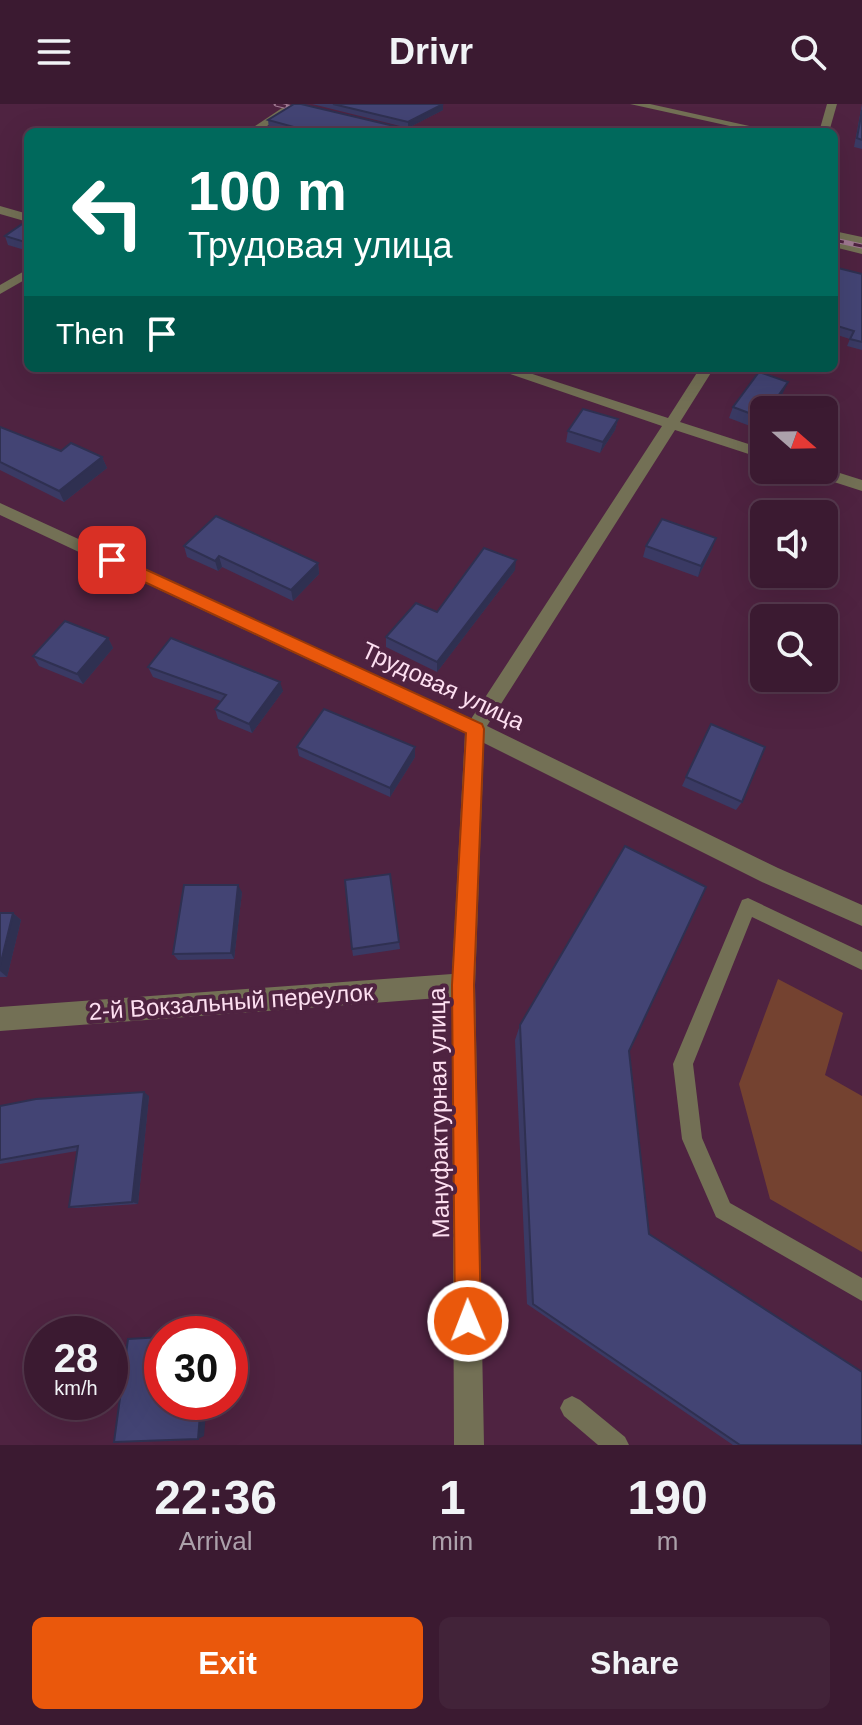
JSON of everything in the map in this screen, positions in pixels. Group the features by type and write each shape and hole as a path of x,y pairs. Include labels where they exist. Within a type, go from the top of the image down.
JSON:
{"street":[{"path":"257,128 294,104 309,108"},
{"path":"635,104 752,128"},
{"path":"825,128 832,104"},
{"path":"351,118 392,128"},
{"path":"0,210 24,217"},
{"path":"838,236 862,241"},
{"path":"0,290 24,275"},
{"path":"513,372 750,449"},
{"name":"Мануфактурная улица","path":"469,1445 463,985 475,729 704,372"},
{"path":"838,478 862,486"},
{"name":"Трудовая улица","path":"0,508 475,729 770,875 862,916"},
{"name":"2-й Вокзальный переулок","path":"0,1019 463,985"}],"lane":[{"path":"838,245 862,251"},
{"path":"862,961 748,906 683,1064 692,1139 723,1210 862,1290"},
{"path":"572,1408 617,1445"}],"shaded area":[{"path":"778,979 843,1013 825,1075 862,1096 862,1252 770,1199 739,1084"}],"building":[{"path":"294,104 301,104 394,126 297,128 268,120"},
{"path":"333,104 443,104 408,122"},
{"path":"862,110 862,140 857,138"},
{"path":"24,223 24,242 5,236"},
{"path":"838,268 862,274 862,342 850,339 854,331 838,326"},
{"path":"759,372 788,382 778,396 750,396 750,413 733,407"},
{"path":"583,409 618,419 603,442 568,431"},
{"path":"0,427 61,451 71,443 102,457 59,491 0,462"},
{"path":"216,516 318,563 291,590 219,556 215,561 184,546"},
{"path":"662,519 716,538 701,566 646,546"},
{"path":"484,548 516,560 437,662 386,637 416,603 437,612"},
{"path":"65,621 108,638 77,674 33,656"},
{"path":"171,638 280,682 249,724 215,709 226,695 148,667"},
{"path":"324,709 415,747 390,788 297,747"},
{"path":"711,724 765,747 742,802 686,777"},
{"path":"625,846 706,887 629,1051 649,1234 862,1372 862,1445 740,1445 533,1304 520,1025"},
{"path":"390,874 399,942 352,949 345,880"},
{"path":"184,885 238,885 231,953 173,954"},
{"path":"0,913 13,913 0,966"},
{"path":"144,1092 132,1202 69,1207 78,1146 0,1160 0,1106 36,1099"},
{"path":"144,1338 144,1420 200,1420 198,1439 114,1442 117,1420 128,1420 128,1339"}],"railway":[{"path":"276,104 309,112"},
{"path":"838,241 862,246"}],"route":[{"path":"112,560 475,729 463,985 468,1321"}]}
